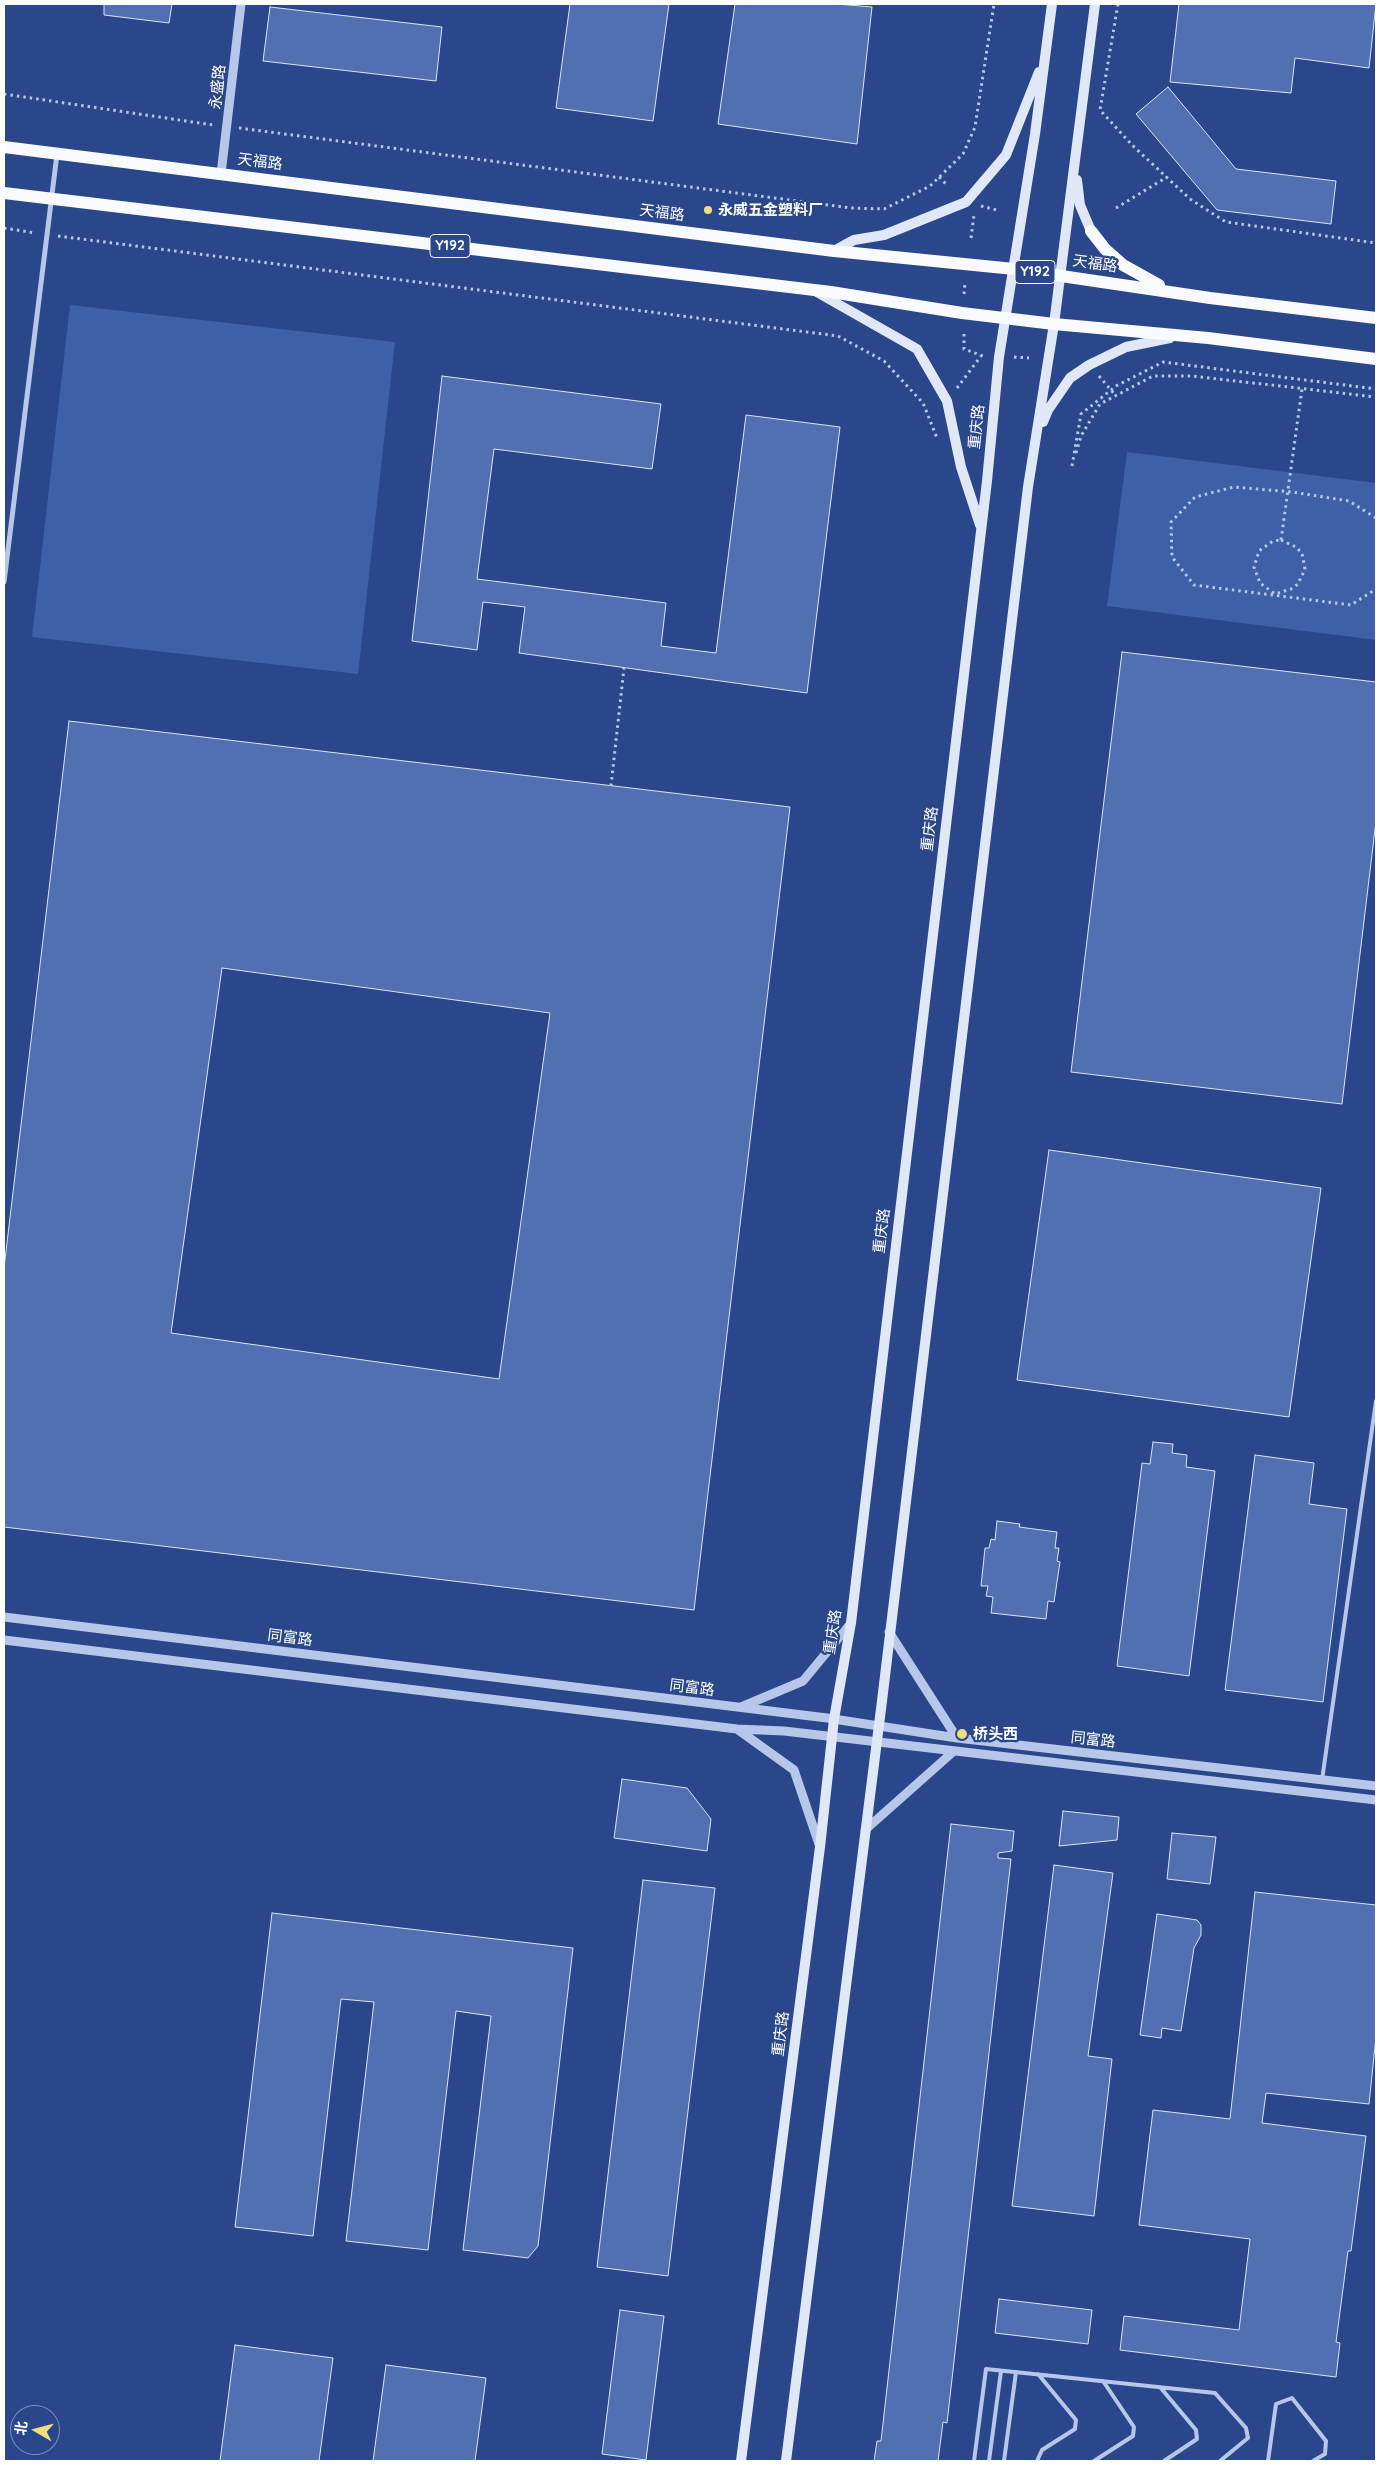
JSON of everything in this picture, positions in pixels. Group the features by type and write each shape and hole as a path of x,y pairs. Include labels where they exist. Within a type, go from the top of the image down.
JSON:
{"main road":[{"name":"重庆路","path":"741,2461 820,1847 834,1718 850,1623 1005,318 1014,269 1052,4"},
{"path":"786,2461 879,1726 1028,487 1038,434 1054,324 1095,4"},
{"path":"834,251 854,240 884,235 966,202 1006,155 1045,58"},
{"path":"1078,139 1077,181 1080,205 1091,231 1105,249 1123,265 1150,281 1176,292"},
{"name":"天福路","path":"4,147 834,251 1014,269 1210,298 1376,318"},
{"name":"Y192","path":"4,193 812,290 962,313 1176,337 1208,338 1376,359"},
{"path":"812,290 917,349 947,400 961,467 981,529"},
{"name":"Y192","path":"1038,434 1048,410 1070,378 1089,365 1126,347 1176,337"}],"street":[{"name":"永盛路","path":"221,174 241,4"},
{"path":"4,582 57,154"},
{"name":"同富路","path":"4,1617 834,1718 957,1738 1376,1786"},
{"path":"741,1707 803,1681 850,1623"},
{"path":"889,1632 957,1738"},
{"name":"同富路","path":"4,1640 737,1729 784,1731 1376,1800"},
{"path":"737,1729 794,1770 820,1847"},
{"path":"865,1830 954,1751"}],"lane":[{"path":"1322,1780 1376,1401"},
{"path":"974,2461 986,2369 1215,2393 1246,2428 1248,2438 1220,2461"},
{"path":"988,2461 1001,2371"},
{"path":"1004,2461 1016,2372"},
{"path":"1037,2461 1042,2450 1075,2429 1076,2420 1038,2374"},
{"path":"1094,2461 1133,2436 1134,2427 1103,2381"},
{"path":"1160,2387 1196,2430 1197,2439 1164,2461"},
{"path":"1268,2461 1276,2404 1292,2398 1326,2441 1324,2454 1313,2461"}],"path":[{"path":"4,94 228,127 851,208 884,209 930,186 963,154 975,127 994,4"},
{"path":"1118,4 1100,110 1132,145 1190,199 1226,222 1376,242"},
{"path":"939,177 947,185"},
{"path":"1116,208 1167,177"},
{"path":"975,204 997,210"},
{"path":"971,238 974,213"},
{"path":"4,228 838,336 884,361 923,403 938,439"},
{"path":"964,294 965,283"},
{"path":"964,334 964,349 981,356 990,356"},
{"path":"1019,358 1029,358"},
{"path":"1376,389 1163,362 1112,390 1081,414 1072,466 1081,436 1100,404 1153,376 1192,376 1376,397"},
{"path":"1098,375 1116,396"},
{"path":"1281,540 1302,389"},
{"path":"1376,518 1349,501 1288,491 1234,487 1196,497 1171,522 1172,557 1194,585 1351,604 1376,590"},
{"path":"1281,540 1290,542 1302,553 1305,569 1298,584 1291,589 1274,594 1260,583 1254,567 1259,551 1273,541 1281,540"},
{"path":"612,786 624,668"}],"shaded area":[{"path":"70,305 395,342 358,674 32,637"},
{"path":"1127,452 1376,483 1376,640 1107,606"}],"building":[{"path":"104,4 172,4 169,23 104,15"},
{"path":"570,4 669,4 653,121 556,108"},
{"path":"735,4 837,4 872,7 857,144 718,124"},
{"path":"1179,4 1376,4 1369,68 1295,58 1291,93 1170,82"},
{"path":"270,7 442,27 436,81 263,61"},
{"path":"1168,87 1236,169 1336,181 1331,224 1217,210 1136,114"},
{"path":"442,376 661,404 652,469 494,449 477,579 666,603 661,646 716,653 746,415 840,427 807,693 519,653 525,607 483,602 477,650 412,641"},
{"path":"1122,652 1376,682 1376,821 1342,1104 1071,1072"},
{"path":"69,721 790,807 694,1610 4,1527 4,1268","holes":["222,968 550,1013 499,1379 171,1333"]},
{"path":"1049,1150 1321,1188 1289,1417 1017,1380"},
{"path":"1153,1442 1173,1444 1172,1453 1187,1455 1186,1467 1215,1471 1189,1676 1117,1666 1142,1463 1150,1464"},
{"path":"1255,1455 1314,1463 1309,1504 1347,1509 1323,1702 1225,1690"},
{"path":"997,1521 1020,1524 1019,1527 1057,1532 1055,1548 1059,1548 1057,1561 1060,1562 1054,1602 1048,1601 1046,1619 991,1613 993,1597 986,1596 988,1586 981,1586 985,1548 989,1548 991,1539 995,1540"},
{"path":"622,1779 687,1788 711,1819 707,1851 614,1838"},
{"path":"1063,1811 1119,1817 1117,1840 1059,1846"},
{"path":"951,1824 1014,1831 1012,1851 998,1853 998,1858 1011,1859 947,2423 943,2422 938,2461 874,2461 877,2441 881,2441"},
{"path":"1172,1833 1216,1837 1210,1884 1167,1879"},
{"path":"1054,1865 1113,1873 1088,2056 1112,2059 1094,2216 1012,2206"},
{"path":"643,1880 715,1888 668,2276 597,2267"},
{"path":"1255,1892 1376,1905 1376,2037 1369,2104 1266,2093 1262,2123 1366,2136 1351,2251 1348,2251 1336,2342 1340,2343 1336,2377 1120,2350 1124,2316 1239,2330 1250,2239 1139,2225 1153,2110 1230,2119"},
{"path":"272,1913 573,1948 538,2246 528,2258 463,2250 491,2016 456,2011 428,2250 346,2241 374,2002 341,1999 313,2236 235,2227"},
{"path":"1157,1914 1197,1920 1201,1925 1201,1935 1194,1948 1181,2031 1162,2028 1161,2038 1140,2035"},
{"path":"999,2299 1092,2310 1088,2344 995,2333"},
{"path":"620,2310 664,2316 646,2460 602,2454"},
{"path":"235,2345 333,2358 319,2461 220,2461"},
{"path":"386,2365 486,2378 475,2461 373,2461"}],"place":[{"name":"永威五金塑料厂","path":"708,210"},
{"name":"桥头西","path":"962,1734"}]}
